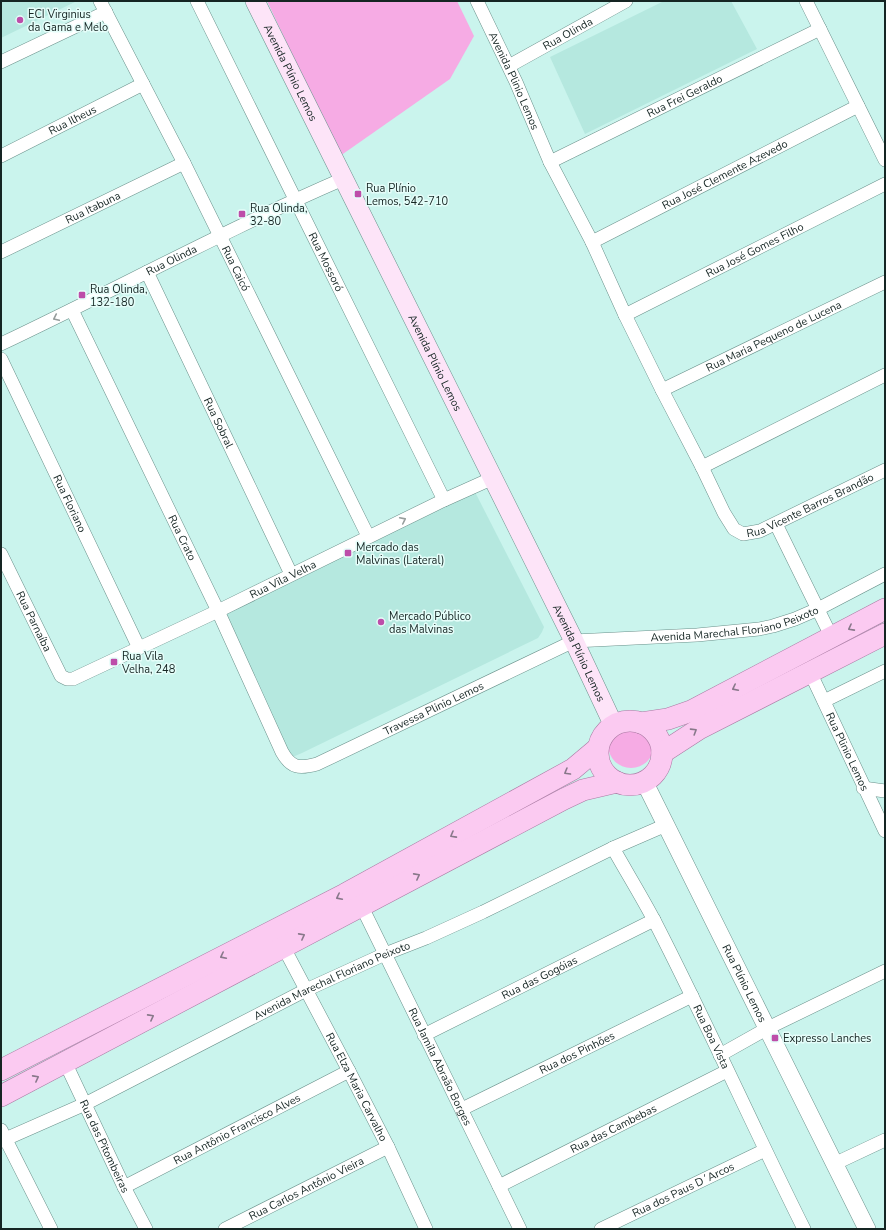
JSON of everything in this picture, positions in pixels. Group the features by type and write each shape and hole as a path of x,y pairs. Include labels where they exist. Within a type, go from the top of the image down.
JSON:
{"main road":[{"name":"Avenida Plínio Lemos","path":"255,1 493,478 613,724"},
{"path":"641,723 668,719 691,711 885,609"},
{"path":"662,752 698,729 885,634"},
{"path":"1,1096 564,799 583,790 617,782 632,784 644,781 656,770 660,762 662,752 656,734 650,728 641,723 631,721 613,724 604,733 598,748 598,758 602,768 608,776 617,782"},
{"path":"1,1070 345,894 573,769 598,748"}],"street":[{"name":"Rua Mossoró","path":"197,1 444,500"},
{"name":"Avenida Plinio Lemos","path":"477,1 509,66 550,162"},
{"name":"Rua Olinda","path":"509,66 626,1"},
{"path":"806,1 885,160"},
{"path":"1,62 103,6"},
{"name":"Rua Caicó","path":"103,6 184,163 368,536"},
{"name":"Rua Frei Geraldo","path":"550,162 820,29"},
{"name":"Rua Ilheus","path":"1,156 143,84"},
{"name":"Rua José Clemente Azevedo","path":"592,242 858,106"},
{"path":"550,162 592,242 625,315 702,467 885,376"},
{"name":"Rua Itabuna","path":"1,252 184,163"},
{"name":"Rua Olinda","path":"1,344 220,235 296,199 343,179"},
{"name":"Rua José Gomes Filho","path":"625,315 885,184"},
{"name":"Rua Sobral","path":"147,272 291,574"},
{"name":"Rua Maria Pequeno de Lucena","path":"662,390 885,282"},
{"name":"Rua Crato","path":"72,310 218,610 282,752 291,765"},
{"name":"Rua Floriano","path":"1,359 139,648"},
{"name":"Rua Vicente Barros Brandão","path":"702,467 734,529 743,534 752,533 776,524 885,470"},
{"name":"Rua Vila Velha","path":"73,679 368,536 493,478"},
{"path":"776,524 832,638"},
{"name":"Rua Parnaíba","path":"1,554 61,676 67,679 73,679"},
{"name":"Avenida Marechal Floriano Peixoto","path":"574,642 697,635 759,629 773,626 795,619 818,609 885,574"},
{"name":"Travessa Plinio Lemos","path":"291,765 306,767 317,764 574,642"},
{"path":"824,701 885,671"},
{"name":"Rua Plinio Lemos","path":"810,672 864,788 880,812 885,831"},
{"name":"Rua Plínio Lemos","path":"644,781 768,1028 834,1164 868,1229"},
{"path":"864,788 885,791"},
{"name":"Avenida Marechal Floriano Peixoto","path":"3,1136 85,1104 306,990 483,912 613,848 666,825"},
{"name":"Rua Boa Vista","path":"613,848 654,920 692,996 802,1228"},
{"name":"Rua Jamila Abraão Borges","path":"361,905 520,1229"},
{"name":"Rua das Gogóias","path":"424,1035 654,920"},
{"name":"Rua Elza Maria Carvalho","path":"283,946 350,1071 388,1147 421,1227"},
{"path":"720,1055 768,1028 885,971"},
{"name":"Rua dos Pinhões","path":"462,1109 692,996"},
{"name":"Rua das Pitombeiras","path":"65,1062 124,1187 146,1229"},
{"name":"Rua Antônio Francisco Alves","path":"124,1187 350,1071"},
{"name":"Rua das Cambebas","path":"500,1186 727,1071"},
{"path":"3,1136 51,1229"},
{"path":"834,1164 885,1140"},
{"name":"Rua Carlos Antônio Vieira","path":"225,1229 388,1147"},
{"name":"Rua dos Paus D´Arcos","path":"601,1229 765,1150"}],"shaded area":[{"name":"ECI Virginius da Gama e Melo","path":"1,1 77,1 1,38"},
{"path":"267,1 457,1 474,36 450,79 340,156"},
{"path":"664,1 731,1 757,49 585,134 550,57"},
{"name":"Mercado Público das Malvinas","path":"475,492 544,627 538,638 302,753 295,756 290,756 219,618 223,604"},
{"path":"631,722 644,726 650,732 654,745 650,758 644,764 631,768 618,764 612,758 608,745 612,732 618,726"}],"place":[{"name":"ECI Virginius da Gama e Melo","path":"20,20"},
{"name":"Rua Plínio Lemos, 542-710","path":"358,194"},
{"name":"Rua Olinda, 32-80","path":"242,214"},
{"name":"Rua Olinda, 132-180","path":"82,295"},
{"name":"Mercado das Malvinas (Lateral)","path":"348,553"},
{"name":"Mercado Público das Malvinas","path":"381,622"},
{"name":"Rua Vila Velha, 248","path":"114,662"},
{"name":"Expresso Lanches","path":"775,1038"}]}
